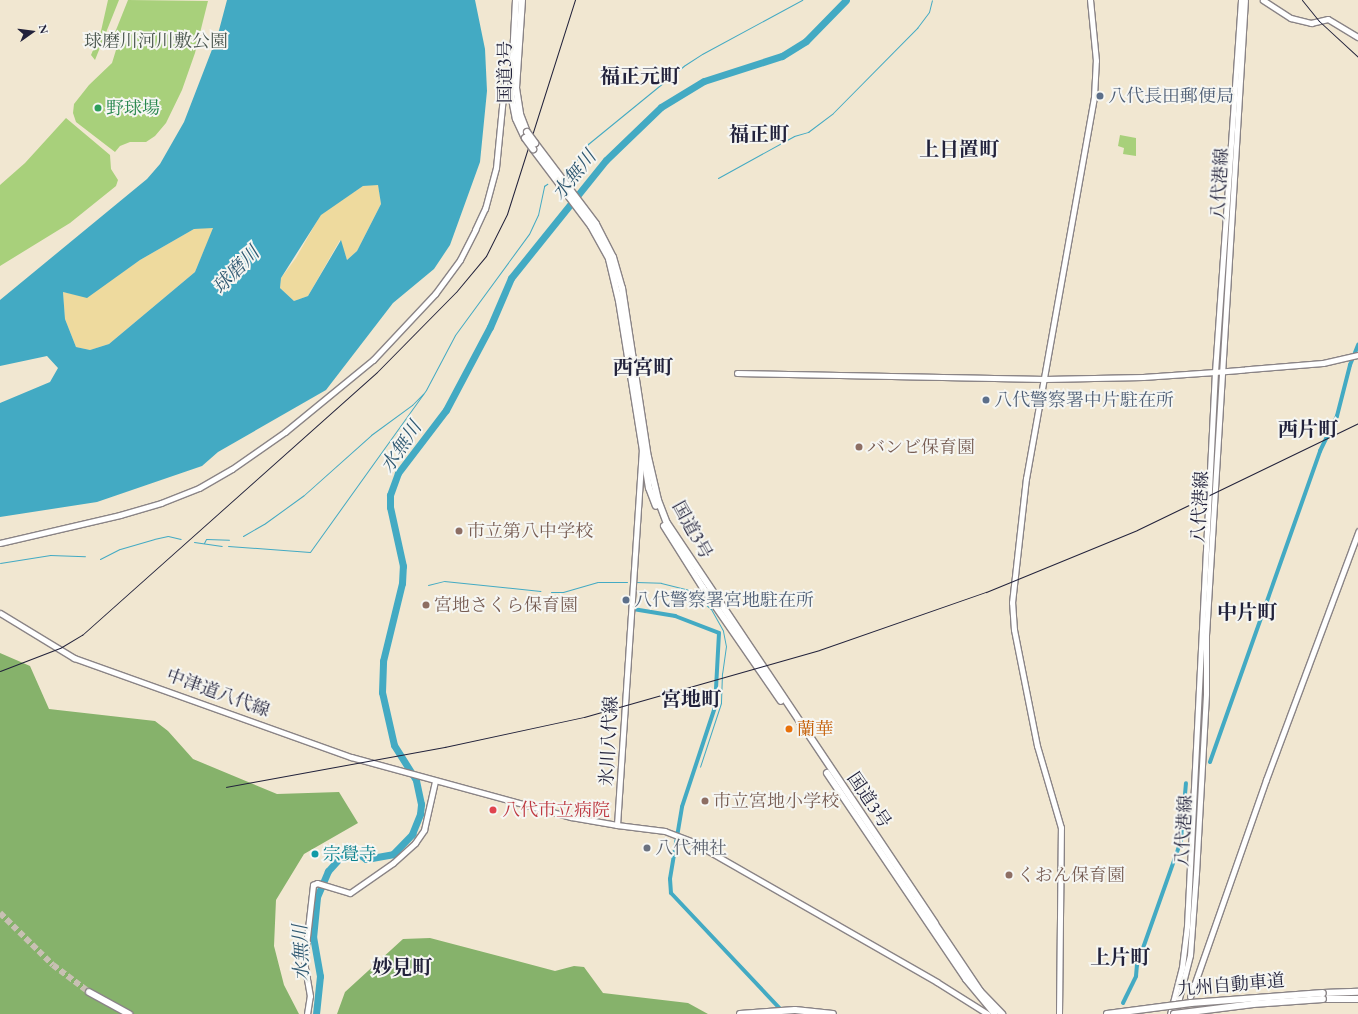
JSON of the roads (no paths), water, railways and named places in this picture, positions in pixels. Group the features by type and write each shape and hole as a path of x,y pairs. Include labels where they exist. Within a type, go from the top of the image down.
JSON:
{"highway":[{"name":"国道3号","path":"515,0 516,10 511,94 516,119 568,192 605,238 618,270 644,444 644,459 649,488 672,541 932,930 981,1000 995,1014"},
{"name":"国道3号","path":"522,0 516,88 520,114 526,135"},
{"name":"国道3号","path":"644,459 658,500 675,537 968,972 1002,1014"},
{"path":"89,992 129,1014"},
{"name":"九州自動車道","path":"1174,1014 1358,992"},
{"name":"九州自動車道","path":"1107,1014 1191,1003 1323,996 1358,999"},
{"path":"740,1014 795,1010 833,1014"}],"main road":[{"name":"八代港線","path":"1174,1014 1190,956 1193,926 1206,693 1207,628 1224,373 1242,10 1241,0"},
{"name":"八代港線","path":"1170,1014 1182,967 1188,926 1216,372 1242,10 1245,0"},
{"path":"1216,372 1224,373 1323,363 1358,355"},
{"name":"氷川八代線","path":"618,825 644,459"},
{"name":"中津道八代線","path":"0,613 74,658 313,744 435,781"},
{"path":"307,1014 310,996 304,963 311,888 313,884 319,883 346,893 353,892 393,863 415,843 426,824 435,781 571,817 618,825"}],"street":[{"path":"1059,1014 1061,828 1037,746 1012,616 1014,574 1026,479 1046,380 1094,98 1096,61 1090,0"},
{"path":"1263,0 1291,18 1311,23 1328,19 1358,37"},
{"path":"0,544 161,503 199,488 232,469 285,432 373,360 435,294 460,260 485,209 496,168 505,76"},
{"path":"737,373 1046,380 1143,377 1216,372"},
{"path":"1190,997 1269,773 1358,532"},
{"path":"618,825 674,834 682,837 937,982 988,1014"}],"water":[{"name":"球磨川","path":"227,0 475,0 485,49 487,91 480,162 450,245 434,269 393,303 326,390 218,452 202,466 97,502 0,517 0,403 50,382 58,368 47,356 0,366 0,300 147,179 160,164 184,122 218,34","holes":["378,185 381,204 357,251 347,260 341,240 308,296 294,301 280,288 281,278 321,215 363,186","213,228 195,272 109,344 90,350 76,347 65,319 63,292 87,298 140,260 194,229"]}],"waterway":[{"path":"567,174 588,144 685,65 702,54 802,0"},
{"name":"水無川","path":"316,1014 320,976 313,938 317,897 328,871 347,850 356,852 366,859 393,854 412,834 420,814 421,804 416,780 394,745 382,692 383,661 402,583 403,566 390,507 390,495 398,473 446,410 490,327 511,278 606,160 661,107 704,81 782,56 806,41 846,0"},
{"path":"718,178 794,136 808,132 833,113 917,28 929,12 932,0"},
{"path":"228,546 310,552 426,390 455,335 529,234 538,215 544,186 547,184"},
{"path":"1210,762 1320,451 1337,416 1350,365 1358,345"},
{"path":"243,536 264,524 304,495 371,435 412,405 423,394"},
{"path":"100,559 120,549 154,539 168,536 181,539"},
{"path":"204,543 206,539 229,540"},
{"path":"194,542 222,546"},
{"path":"0,563 50,555 85,556"},
{"path":"428,585 444,581 540,591"},
{"path":"551,592 563,592 598,582 627,582"},
{"path":"636,582 661,583 689,590 711,609 723,631 726,646 722,673 721,703 700,767"},
{"path":"633,609 675,616 719,633 715,707 682,807 670,879 671,893 785,1014"},
{"path":"1123,1003 1136,976 1137,965 1181,841 1186,783"}],"tunnel":[{"path":"0,913 53,965 89,992"}],"railway":[{"path":"0,671 60,648 82,635 377,372 456,292 486,256 507,214 575,0"},
{"path":"1302,0 1319,21 1358,57"},
{"path":"226,787 445,747 584,717 819,650 986,592 1137,530 1358,423"}],"place":[{"name":"八代長田郵便局","path":"1100,96"},
{"name":"野球場","path":"98,108"},
{"name":"八代警察署中片駐在所","path":"986,400"},
{"name":"バンビ保育園","path":"859,447"},
{"name":"市立第八中学校","path":"459,531"},
{"name":"八代警察署宮地駐在所","path":"626,600"},
{"name":"宮地さくら保育園","path":"426,605"},
{"name":"蘭華","path":"789,729"},
{"name":"市立宮地小学校","path":"705,801"},
{"name":"八代市立病院","path":"493,810"},
{"name":"八代神社","path":"647,848"},
{"name":"宗覺寺","path":"315,854"},
{"name":"くおん保育園","path":"1009,875"}],"district":[{"name":"福正元町","path":"640,76"},
{"name":"福正町","path":"759,134"},
{"name":"上日置町","path":"959,149"},
{"name":"西宮町","path":"643,367"},
{"name":"西片町","path":"1308,429"},
{"name":"中片町","path":"1247,612"},
{"name":"宮地町","path":"691,699"},
{"name":"上片町","path":"1120,957"},
{"name":"妙見町","path":"402,967"}],"park label":[{"name":"球磨川河川敷公園","path":"156,41"}]}
